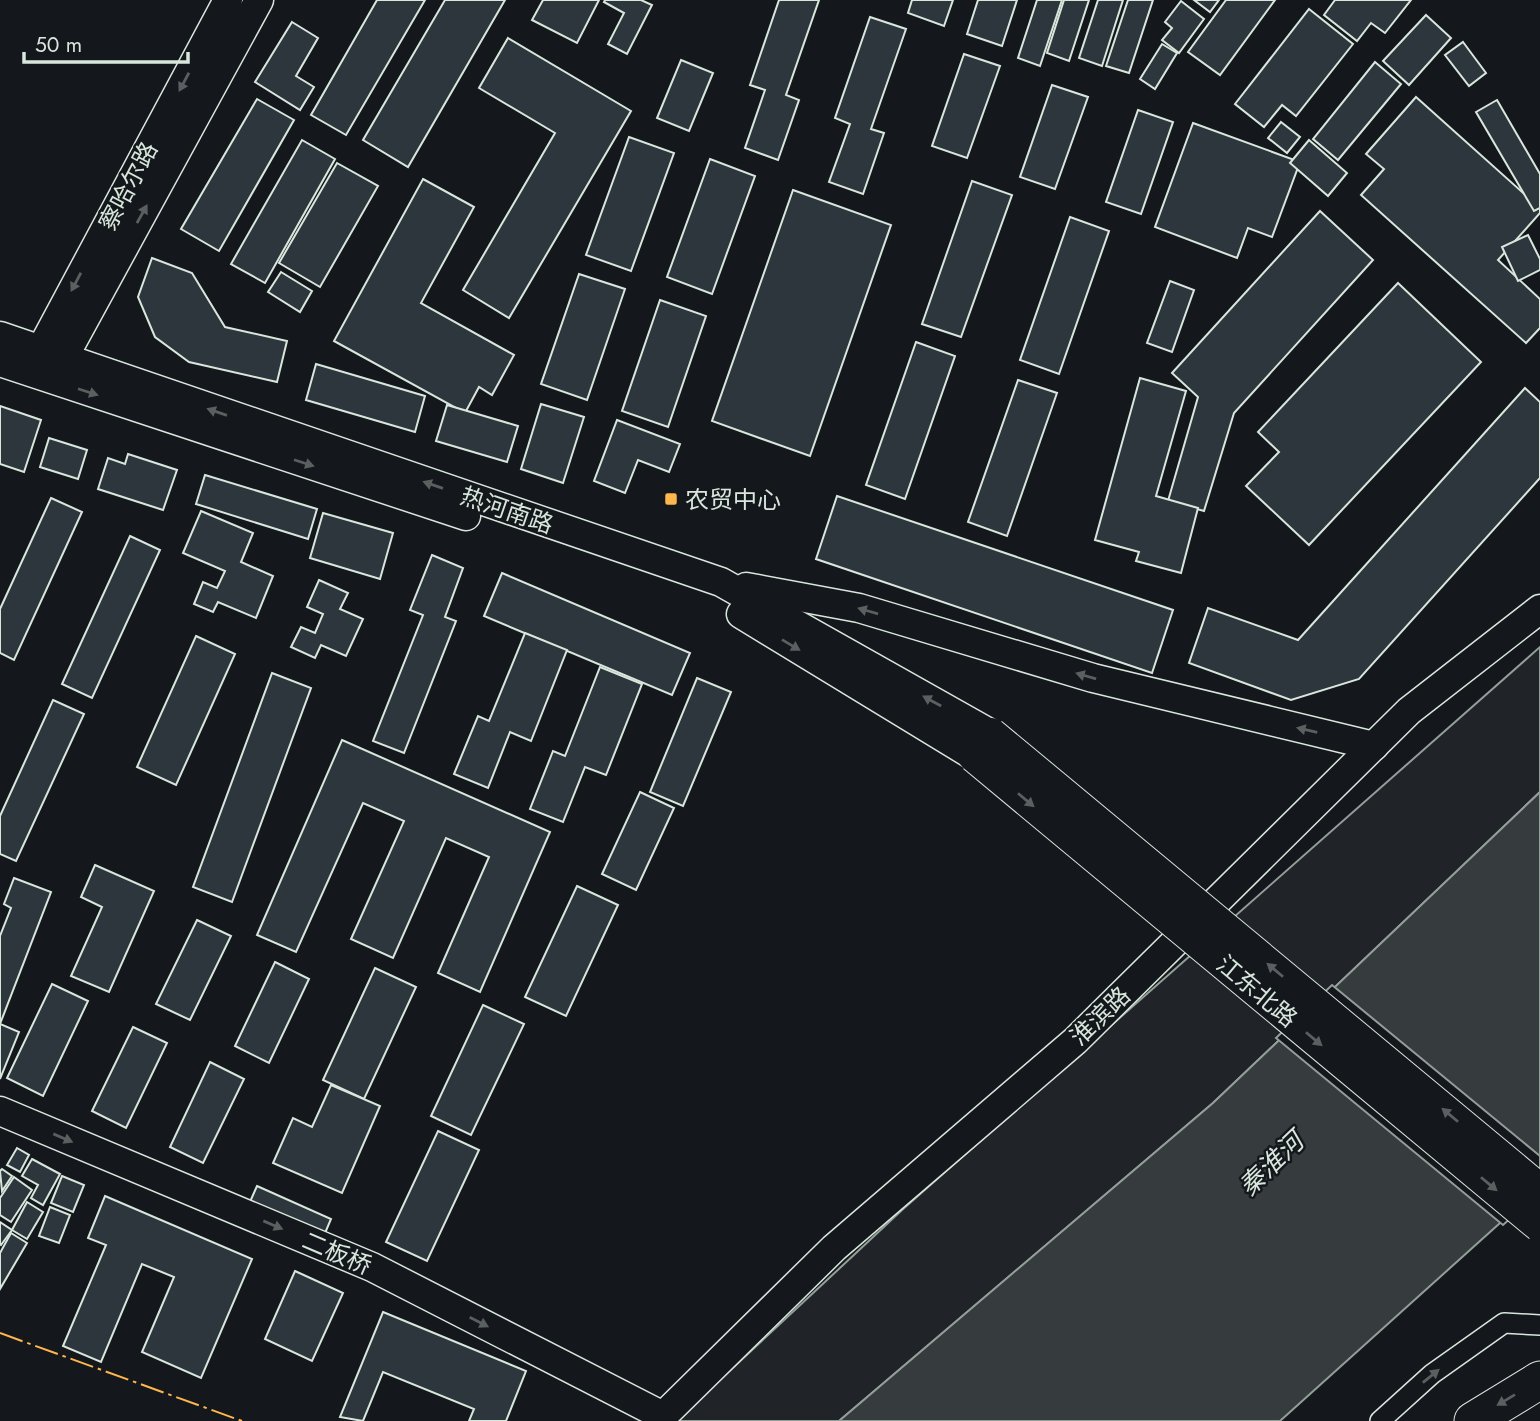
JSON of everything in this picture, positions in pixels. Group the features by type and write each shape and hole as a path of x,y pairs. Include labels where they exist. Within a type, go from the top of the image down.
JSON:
{"highway":[{"path":"1473,1421 1540,1380"}],"main road":[{"name":"察哈尔路","path":"45,366 228,0"},
{"name":"察哈尔路","path":"45,366 259,0"},
{"name":"热河南路","path":"0,336 45,366 714,598 983,745"},
{"name":"热河南路","path":"0,362 45,366 721,582 983,745"},
{"path":"721,582 859,608 1093,678 1374,746"},
{"name":"淮滨路","path":"661,1418 834,1248 1075,1041 1409,710 1540,609"},
{"name":"江东北路","path":"983,745 1540,1190"},
{"name":"江东北路","path":"983,745 1540,1226"},
{"name":"二板桥","path":"0,1111 372,1267 661,1418"}],"street":[{"path":"1380,1421 1432,1374 1504,1323 1540,1325"}],"shaded area":[{"path":"1540,647 1540,792 1213,1103 839,1421 676,1421 902,1210"}],"water":[{"name":"秦淮河","path":"1540,792 1540,1187 1280,1421 839,1421 1213,1103"}],"pier":[{"path":"1332,985 1540,1156 1540,1192 1503,1225 1276,1038"}],"building":[{"path":"377,0 425,0 346,135 311,115"},
{"path":"445,0 505,0 408,167 363,140"},
{"path":"543,0 599,0 577,43 532,20"},
{"path":"641,0 652,5 627,54 608,44 624,13 604,2"},
{"path":"779,0 819,0 786,95 799,100 778,160 745,148 765,90 750,85"},
{"path":"912,0 953,0 944,26 908,13"},
{"path":"978,0 1017,0 1002,46 967,34"},
{"path":"1037,0 1062,0 1040,66 1018,58"},
{"path":"1064,0 1089,0 1069,61 1047,53"},
{"path":"1098,0 1123,0 1102,66 1079,58"},
{"path":"1128,0 1153,0 1129,73 1106,66"},
{"path":"1194,0 1219,0 1210,12"},
{"path":"1226,0 1275,0 1220,75 1188,52"},
{"path":"1335,0 1411,0 1385,33 1371,23 1357,41 1324,15"},
{"path":"1181,1 1204,19 1179,53 1162,40 1172,28 1165,22"},
{"path":"1309,9 1353,44 1296,116 1282,105 1264,127 1235,104"},
{"path":"1426,15 1451,38 1409,85 1383,61"},
{"path":"870,17 906,29 871,129 884,133 863,194 829,182 850,124 835,118"},
{"path":"292,22 318,38 296,76 314,87 300,110 255,82"},
{"path":"508,38 631,111 509,318 463,290 555,133 479,88"},
{"path":"1463,42 1486,73 1469,86 1445,55"},
{"path":"1162,44 1177,53 1155,89 1140,79"},
{"path":"964,54 1000,66 967,158 932,146"},
{"path":"681,60 713,73 689,131 657,118"},
{"path":"1375,62 1401,84 1338,160 1313,139"},
{"path":"1052,85 1088,97 1055,189 1020,177"},
{"path":"1416,97 1540,208 1540,213 1498,260 1540,299 1540,328 1526,343 1361,195 1384,169 1366,154"},
{"path":"257,99 294,120 219,251 181,229"},
{"path":"1497,100 1540,174 1540,208 1534,211 1476,112"},
{"path":"1138,110 1173,122 1141,214 1106,202"},
{"path":"1281,122 1300,137 1287,153 1268,138"},
{"path":"1193,123 1300,162 1272,237 1248,228 1237,258 1155,227"},
{"path":"629,137 674,153 631,271 586,255"},
{"path":"302,140 335,159 265,283 231,264"},
{"path":"1309,140 1347,173 1328,196 1290,163"},
{"path":"710,159 755,176 712,294 667,277"},
{"path":"337,163 378,186 320,287 279,263"},
{"path":"423,179 474,207 421,303 514,355 492,395 479,387 465,413 334,341"},
{"path":"972,181 1012,195 961,337 922,324"},
{"path":"793,190 891,225 810,456 712,421"},
{"path":"1320,211 1373,260 1234,413 1204,511 1168,501 1198,397 1172,373"},
{"path":"1070,217 1109,231 1059,374 1020,360"},
{"path":"1528,235 1540,259 1540,270 1518,281 1502,247"},
{"path":"152,258 192,273 225,327 287,341 277,382 189,362 155,337 138,297"},
{"path":"281,272 312,291 300,312 268,292"},
{"path":"579,274 625,289 587,400 541,384"},
{"path":"1170,281 1194,290 1172,352 1147,343"},
{"path":"1398,283 1481,362 1309,545 1246,486 1279,452 1258,432"},
{"path":"660,300 706,316 668,427 622,411"},
{"path":"916,342 955,356 905,499 866,485"},
{"path":"316,364 425,396 415,432 306,400"},
{"path":"1140,378 1186,391 1156,496 1198,508 1181,573 1136,561 1139,552 1095,540"},
{"path":"1018,380 1057,393 1007,536 968,522"},
{"path":"1525,388 1540,402 1540,478 1359,679 1291,700 1189,663 1208,608 1298,640"},
{"path":"541,404 584,417 563,483 521,469"},
{"path":"447,405 518,426 507,462 436,441"},
{"path":"0,406 41,420 24,472 0,464"},
{"path":"617,420 680,444 669,472 638,460 625,493 594,481"},
{"path":"49,438 87,450 78,479 40,467"},
{"path":"128,454 177,470 163,510 98,489 108,458 125,464"},
{"path":"205,475 317,509 308,539 196,504"},
{"path":"837,496 1173,610 1152,673 816,559"},
{"path":"51,498 82,512 14,660 0,653 0,609"},
{"path":"201,511 253,533 241,562 273,576 256,618 218,602 213,612 194,604 203,582 217,588 225,571 183,553"},
{"path":"323,513 393,533 380,579 310,558"},
{"path":"130,536 160,550 92,698 62,684"},
{"path":"432,555 463,568 445,617 456,621 404,753 373,741 423,615 410,610"},
{"path":"502,573 690,653 672,695 484,616"},
{"path":"319,580 348,593 340,609 363,619 346,656 321,645 315,658 291,647 301,627 315,633 323,614 307,607"},
{"path":"525,633 567,650 531,741 510,732 488,788 454,774 478,716 489,721"},
{"path":"196,636 235,654 176,785 137,767"},
{"path":"600,667 642,684 606,775 585,767 563,822 530,809 553,751 565,756"},
{"path":"272,673 311,688 232,902 193,887"},
{"path":"697,678 731,692 683,806 650,792"},
{"path":"53,700 84,714 16,861 0,854 0,816"},
{"path":"342,740 550,832 480,992 438,973 489,857 446,838 393,958 351,939 404,821 363,803 296,952 257,935"},
{"path":"640,792 674,808 636,890 602,874"},
{"path":"95,865 154,891 109,992 71,976 102,907 81,897"},
{"path":"14,878 51,892 0,1024 0,936 11,908 4,904"},
{"path":"577,886 618,905 566,1016 525,997"},
{"path":"197,920 231,936 190,1020 156,1004"},
{"path":"275,962 309,979 269,1063 235,1046"},
{"path":"375,968 416,987 364,1099 323,1080"},
{"path":"52,984 88,1001 43,1096 7,1078"},
{"path":"483,1005 524,1024 471,1135 431,1116"},
{"path":"0,1024 19,1032 0,1079"},
{"path":"133,1027 167,1043 126,1128 92,1111"},
{"path":"210,1062 244,1079 203,1163 170,1147"},
{"path":"331,1085 380,1106 342,1193 273,1163 293,1118 312,1127"},
{"path":"438,1131 479,1150 427,1261 386,1242"},
{"path":"17,1148 29,1155 20,1172 7,1165"},
{"path":"32,1159 60,1174 43,1205 31,1198 38,1185 22,1176"},
{"path":"2,1169 12,1176 2,1191 0,1171"},
{"path":"62,1176 84,1185 73,1212 51,1203"},
{"path":"14,1177 32,1190 11,1222 0,1215 0,1198"},
{"path":"257,1186 331,1219 323,1238 249,1204"},
{"path":"105,1196 252,1259 201,1378 142,1352 174,1277 142,1264 101,1362 63,1346 106,1245 88,1238"},
{"path":"27,1202 43,1212 27,1239 12,1230"},
{"path":"50,1207 70,1215 59,1243 39,1236"},
{"path":"0,1222 12,1230 1,1245 0,1244"},
{"path":"11,1233 27,1243 0,1289 0,1253"},
{"path":"295,1271 343,1293 312,1361 265,1339"},
{"path":"383,1312 526,1371 506,1421 469,1421 474,1409 383,1372 363,1421 340,1417"}],"power":[{"path":"0,1333 242,1421"}],"place":[{"name":"农贸中心","path":"671,499"}]}
